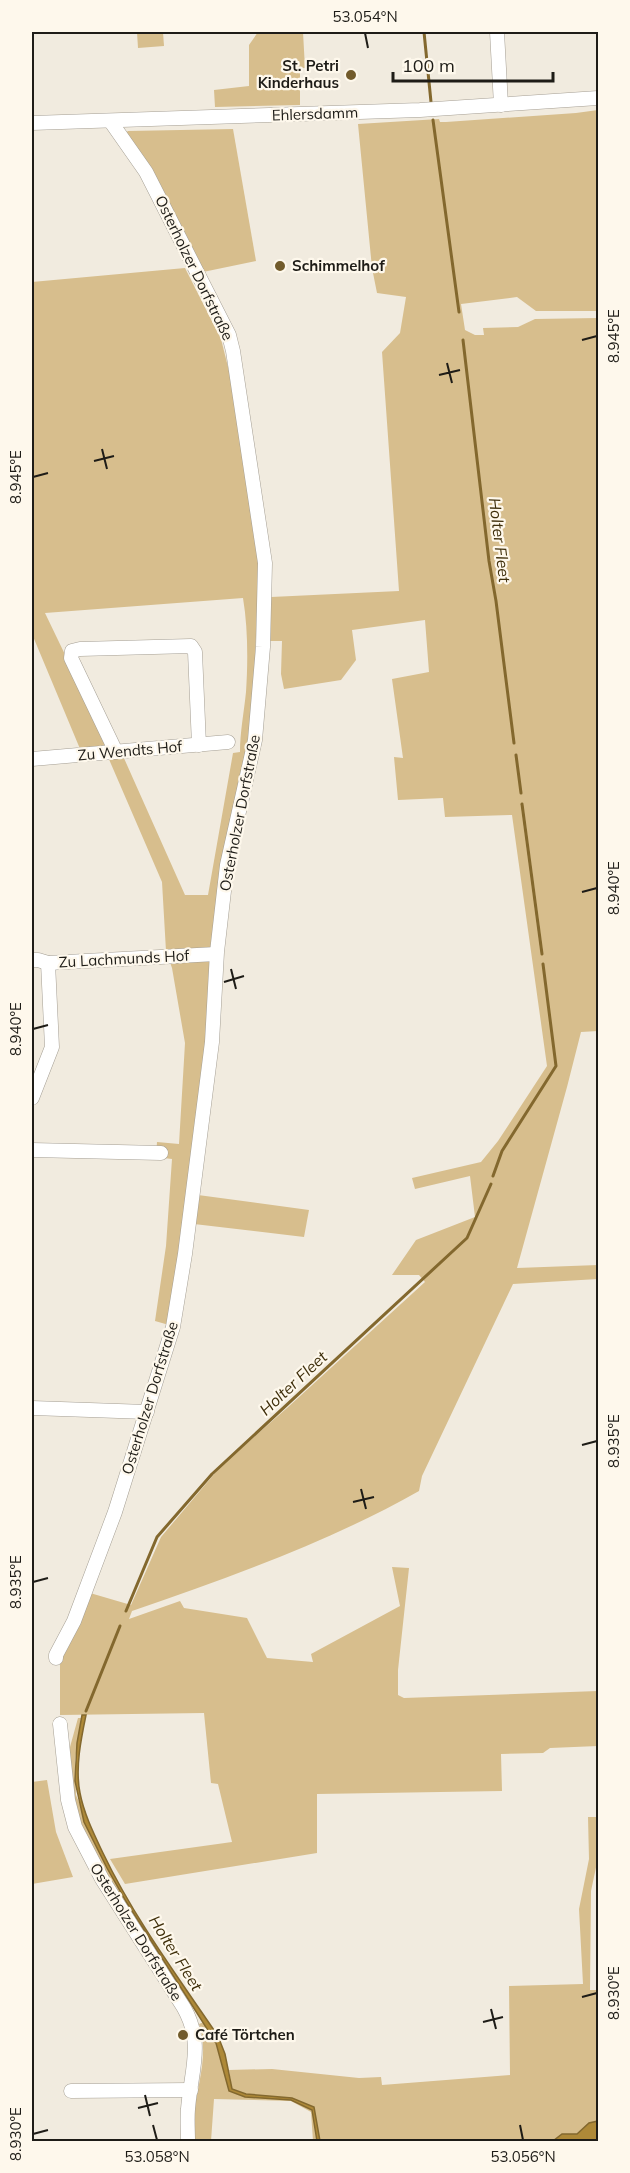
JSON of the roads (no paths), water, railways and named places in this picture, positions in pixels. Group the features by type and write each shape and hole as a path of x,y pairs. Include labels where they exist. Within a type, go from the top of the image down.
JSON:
{"street":[{"path":"497,32 501,105"},
{"name":"Ehlersdamm","path":"32,123 111,122 598,99"},
{"name":"Osterholzer Dorfstraße","path":"56,1658 74,1621 115,1512 173,1327 185,1254 212,1042 216,954 227,865 255,740 263,647 265,563 229,335 146,172 111,122"},
{"path":"116,752 72,658 72,651 191,646 195,652 199,745"},
{"name":"Zu Wendts Hof","path":"32,759 228,742"},
{"name":"Zu Lachmunds Hof","path":"32,960 48,963 216,954"},
{"path":"32,1098 52,1047 48,963"},
{"path":"32,1150 161,1153"},
{"path":"32,1408 147,1413"},
{"name":"Osterholzer Dorfstraße","path":"60,1724 68,1800 75,1827 102,1879 184,2008 193,2028 196,2057 188,2109 188,2142"},
{"path":"71,2091 191,2090"}],"waterway":[{"name":"Holter Fleet","path":"424,32 431,102"},
{"name":"Holter Fleet","path":"433,120 459,312"},
{"name":"Holter Fleet","path":"463,340 489,561 514,743"},
{"name":"Holter Fleet","path":"516,755 521,793"},
{"name":"Holter Fleet","path":"522,804 542,954"},
{"name":"Holter Fleet","path":"493,1176 502,1151 556,1066 543,964"},
{"name":"Holter Fleet","path":"126,1611 157,1537 212,1474 467,1238 491,1184"},
{"name":"Holter Fleet","path":"86,1711 120,1626"}],"place":[{"name":"St. Petri Kinderhaus","path":"351,75"},
{"name":"Schimmelhof","path":"280,266"},
{"name":"Café Törtchen","path":"183,2035"}]}
